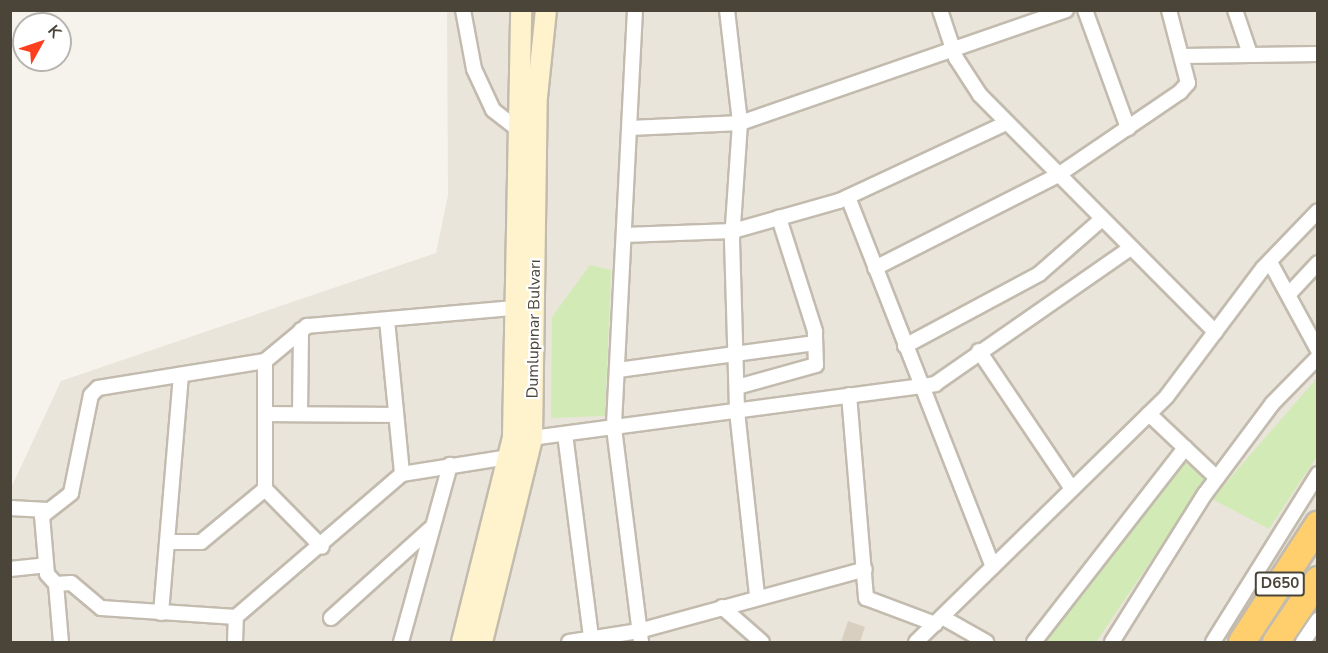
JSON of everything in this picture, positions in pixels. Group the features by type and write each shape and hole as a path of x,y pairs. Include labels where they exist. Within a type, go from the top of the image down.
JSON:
{"highway":[{"name":"D650","path":"1242,642 1317,525"},
{"name":"D650","path":"1276,642 1317,580"}],"main road":[{"name":"Dumlupınar Bulvarı","path":"462,642 509,457 515,417 513,308 521,10"},
{"name":"Dumlupınar Bulvarı","path":"482,642 532,438 537,96 546,10"}],"street":[{"path":"463,10 474,69 493,110 517,129"},
{"path":"635,10 614,428 640,637"},
{"path":"727,10 740,123 733,231 737,411 758,595"},
{"path":"940,10 953,51 980,95 1129,249 1215,332"},
{"path":"630,128 740,123 953,51 1044,14 1066,10"},
{"path":"1084,10 1128,128"},
{"path":"875,268 1058,175 1128,128 1188,83 1184,56 1169,10"},
{"path":"1235,10 1250,54"},
{"path":"1184,56 1317,54"},
{"path":"624,235 733,231 779,218 848,197 1006,123"},
{"path":"848,197 920,386 993,567"},
{"path":"916,642 1149,414 1270,261 1317,211"},
{"path":"737,387 803,372 816,365 815,343 779,218"},
{"path":"905,346 1039,274 1101,220"},
{"path":"532,438 935,384 979,351 1129,249"},
{"path":"1270,261 1317,350"},
{"path":"1288,294 1317,263"},
{"path":"61,642 56,584 46,565 42,516 71,493 91,395 98,388 265,361 301,330 513,308"},
{"path":"387,320 402,474"},
{"path":"300,414 301,330"},
{"path":"618,370 815,343"},
{"path":"979,351 1072,489"},
{"path":"1112,642 1217,478 1272,404 1317,357"},
{"path":"265,361 265,489 322,547"},
{"path":"161,613 181,375"},
{"path":"849,395 866,598 938,621 986,642"},
{"path":"265,414 396,415"},
{"path":"1149,414 1217,478"},
{"path":"565,434 591,638"},
{"path":"1034,642 1185,448"},
{"path":"56,584 71,583 101,608 236,617 322,547 402,474 509,457"},
{"path":"401,642 450,465"},
{"path":"1212,642 1317,474"},
{"path":"167,542 201,542 265,489"},
{"path":"10,508 48,510"},
{"path":"331,618 433,526"},
{"path":"10,569 46,565"},
{"path":"569,642 591,638 640,637 758,595 865,569"},
{"path":"722,607 762,642"},
{"path":"235,642 236,617"},
{"path":"1303,642 1317,620"}],"shaded area":[{"path":"447,11 1317,11 1317,642 11,642 11,488 61,381 436,253 448,195"}],"green space":[{"path":"590,265 611,270 605,416 551,418 552,317"},
{"path":"1317,378 1317,456 1269,529 1212,499"},
{"path":"1183,461 1206,479 1096,642 1043,642"}],"building":[{"path":"848,621 865,627 860,642 841,642"}]}
